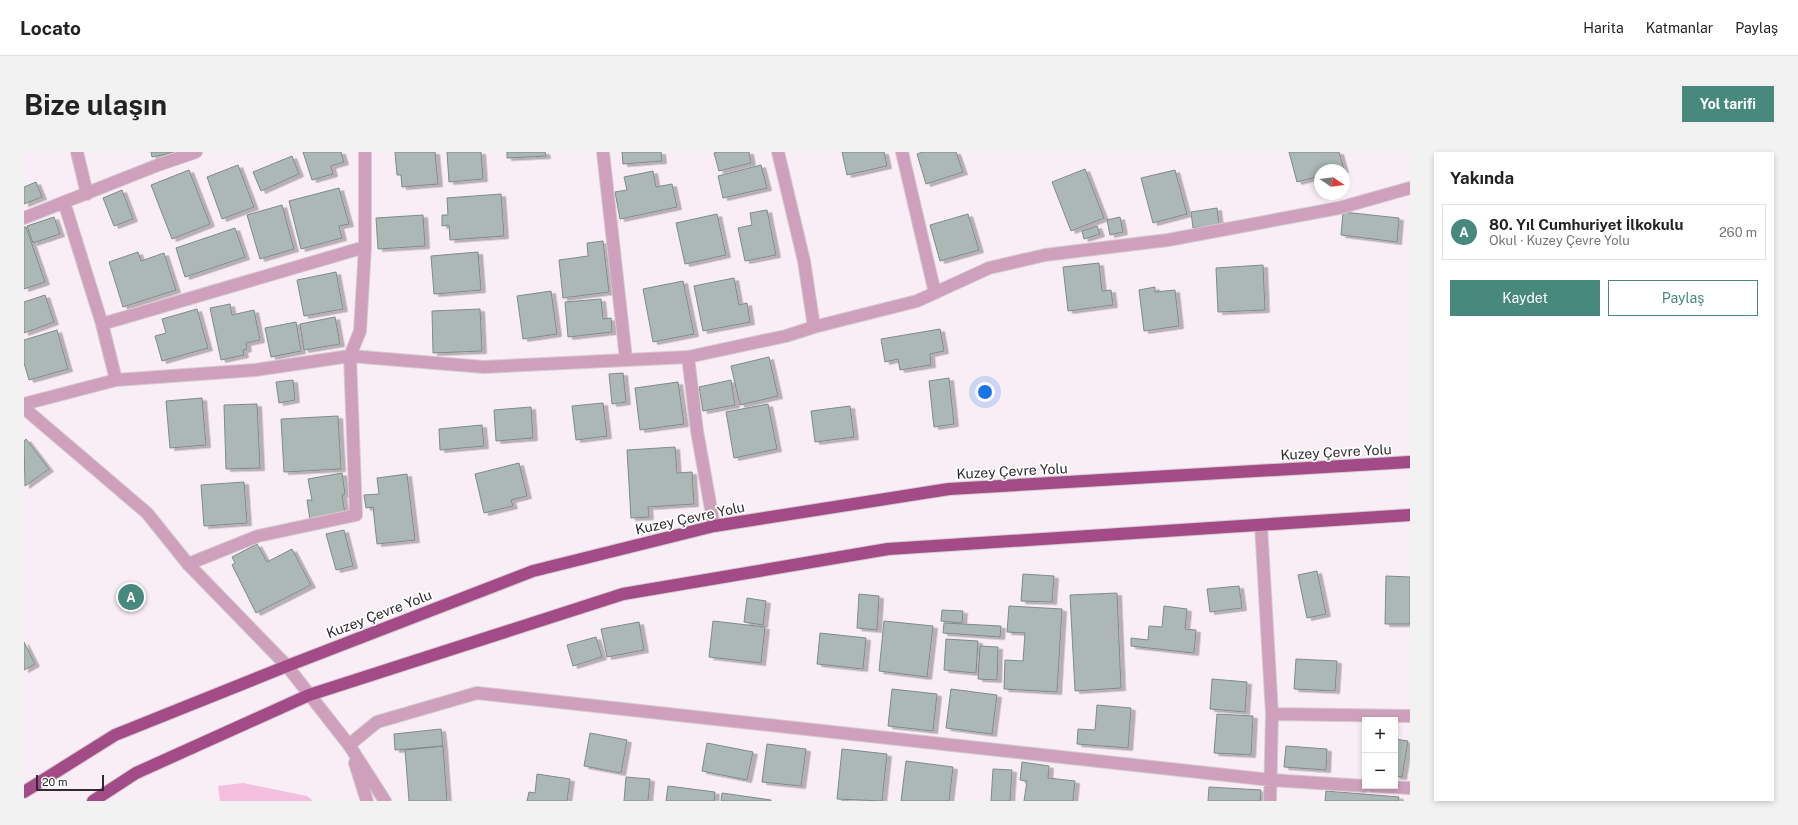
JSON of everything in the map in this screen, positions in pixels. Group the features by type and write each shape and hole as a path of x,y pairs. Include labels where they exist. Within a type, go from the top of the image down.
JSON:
{"highway":[{"name":"Kuzey Çevre Yolu","path":"24,792 115,735 287,666 533,571 714,526 949,489 1410,462"},
{"path":"93,801 136,773 309,696 623,594 888,549 1410,515"}],"street":[{"path":"76,152 87,194"},
{"path":"24,218 158,165 196,152"},
{"path":"188,564 258,536 356,515 350,356 360,331 365,247 365,152"},
{"path":"603,152 626,359"},
{"path":"778,152 804,261 814,327"},
{"path":"902,152 935,293"},
{"path":"24,404 116,380 254,370 350,356 484,367 688,357 786,336 814,327 917,301 989,268 1045,255 1168,240 1339,208 1410,188"},
{"path":"64,202 102,324 116,380"},
{"path":"102,324 365,247"},
{"path":"688,357 697,431 714,526"},
{"path":"24,408 147,513 188,564 287,666 309,696 349,745 385,801"},
{"path":"1261,525 1272,714 1270,801"},
{"path":"349,745 377,722 477,693 1271,780 1362,786"},
{"path":"1272,714 1410,716"},
{"path":"349,745 367,801"},
{"path":"1398,787 1410,788"}],"shaded area":[{"path":"243,783 307,796 313,801 220,801 218,786"}],"building":[{"path":"151,152 175,152 152,157"},
{"path":"303,152 341,152 344,162 331,166 333,174 312,180"},
{"path":"395,152 435,152 438,184 402,187 401,175 397,175"},
{"path":"447,152 481,152 483,179 449,182"},
{"path":"507,152 545,152 546,156 507,158"},
{"path":"622,152 661,152 662,161 623,164"},
{"path":"749,152 751,163 719,171 714,153"},
{"path":"842,152 884,152 887,166 847,175"},
{"path":"922,152 956,152 963,172 926,184 917,154"},
{"path":"1289,152 1339,152 1342,164 1314,164 1314,178 1297,182"},
{"path":"292,156 299,174 261,191 253,172"},
{"path":"238,165 254,207 222,219 207,177"},
{"path":"761,165 767,188 723,198 718,176"},
{"path":"1085,169 1104,218 1071,231 1052,182"},
{"path":"189,170 210,224 172,239 151,185"},
{"path":"1175,170 1187,214 1153,223 1141,178"},
{"path":"653,171 656,187 672,184 677,207 620,219 615,192 627,190 624,177"},
{"path":"36,182 42,197 24,204 24,187"},
{"path":"339,188 349,224 339,226 342,238 301,249 289,201"},
{"path":"122,190 133,219 114,226 103,198"},
{"path":"501,194 504,236 450,240 449,225 442,226 442,215 448,215 447,198"},
{"path":"282,205 294,249 260,259 247,215"},
{"path":"1217,208 1219,225 1193,228 1191,212"},
{"path":"767,210 776,255 745,261 738,228 752,225 750,213"},
{"path":"1343,212 1399,218 1397,242 1341,235"},
{"path":"717,214 726,255 685,264 676,223"},
{"path":"968,214 979,250 940,261 930,225"},
{"path":"423,215 425,246 378,249 376,218"},
{"path":"54,217 60,234 33,243 27,226"},
{"path":"1120,217 1123,232 1110,235 1107,220"},
{"path":"1097,226 1100,234 1084,239 1082,231"},
{"path":"24,227 26,227 45,282 24,289"},
{"path":"235,228 245,257 185,277 176,248"},
{"path":"603,241 609,292 563,298 559,260 588,256 587,243"},
{"path":"138,252 141,261 164,253 176,290 123,307 109,262"},
{"path":"478,252 481,290 434,294 431,256"},
{"path":"1099,263 1102,291 1111,290 1113,305 1068,311 1063,267"},
{"path":"1263,265 1265,310 1218,312 1216,268"},
{"path":"336,272 343,309 304,316 297,280"},
{"path":"734,278 739,305 747,303 750,322 703,331 694,286"},
{"path":"683,281 694,334 653,342 643,289"},
{"path":"1155,287 1155,292 1175,290 1179,326 1144,331 1139,290"},
{"path":"551,291 557,334 523,339 517,296"},
{"path":"45,295 54,322 24,333 24,302"},
{"path":"601,299 603,319 611,318 612,332 568,337 565,302"},
{"path":"230,304 232,315 254,310 260,340 246,343 247,349 243,350 244,355 221,360 210,308"},
{"path":"197,309 208,348 162,361 155,336 166,333 162,319"},
{"path":"480,309 482,351 433,353 432,311"},
{"path":"335,317 340,344 304,350 300,324"},
{"path":"296,322 301,351 271,357 265,328"},
{"path":"940,329 944,351 930,354 931,365 900,370 898,359 885,362 881,339"},
{"path":"57,330 68,369 29,380 24,363 24,340"},
{"path":"769,357 778,396 740,405 731,366"},
{"path":"623,373 626,402 612,404 609,374"},
{"path":"949,378 954,424 934,427 929,381"},
{"path":"293,380 295,400 279,403 276,382"},
{"path":"731,380 735,405 703,411 699,387"},
{"path":"678,382 684,424 640,430 635,388"},
{"path":"202,398 206,445 170,448 166,401"},
{"path":"603,403 607,436 576,440 572,406"},
{"path":"257,404 260,468 226,469 224,405"},
{"path":"768,404 777,449 734,458 726,412"},
{"path":"850,406 854,437 815,442 811,411"},
{"path":"531,407 533,438 496,441 494,410"},
{"path":"338,416 341,469 284,472 281,419"},
{"path":"482,425 484,446 440,450 439,429"},
{"path":"26,439 49,469 25,486 24,441"},
{"path":"675,447 677,473 692,472 694,504 648,507 649,517 631,518 627,450"},
{"path":"519,463 527,496 511,500 513,506 484,513 475,474"},
{"path":"342,473 345,494 342,495 345,513 310,520 307,500 312,500 308,479"},
{"path":"407,474 415,540 377,544 373,507 366,508 364,495 379,494 377,478"},
{"path":"244,482 247,523 204,526 201,485"},
{"path":"344,530 353,566 336,570 326,534"},
{"path":"257,544 267,562 292,549 311,585 256,613 232,565 235,563 232,557"},
{"path":"1317,571 1326,614 1307,618 1298,575"},
{"path":"1023,574 1054,576 1052,602 1021,601"},
{"path":"1386,576 1410,577 1410,624 1385,624"},
{"path":"1239,586 1242,608 1210,612 1207,589"},
{"path":"1117,593 1121,688 1075,691 1070,595"},
{"path":"859,594 879,596 877,630 857,628"},
{"path":"747,598 766,601 763,625 744,622"},
{"path":"1009,606 1062,609 1057,692 1004,689 1005,660 1023,661 1025,633 1007,632"},
{"path":"1164,606 1187,609 1185,629 1196,630 1194,653 1131,646 1131,638 1148,640 1149,626 1162,627"},
{"path":"942,610 963,611 962,623 941,621"},
{"path":"713,621 765,627 761,663 709,657"},
{"path":"884,621 933,626 927,677 879,671"},
{"path":"639,622 644,650 607,657 601,629"},
{"path":"944,623 1001,626 1000,637 943,633"},
{"path":"820,633 866,638 863,669 817,664"},
{"path":"596,637 602,657 573,666 567,645"},
{"path":"946,639 978,641 976,673 944,670"},
{"path":"24,642 35,664 24,670"},
{"path":"980,646 998,647 997,680 978,679"},
{"path":"1296,659 1337,661 1335,691 1294,689"},
{"path":"1212,679 1247,682 1245,712 1210,709"},
{"path":"892,689 937,694 933,731 888,726"},
{"path":"951,689 997,695 992,734 946,728"},
{"path":"1097,705 1131,708 1128,748 1077,744 1078,729 1095,730"},
{"path":"1217,714 1253,716 1251,755 1214,753"},
{"path":"441,729 443,746 395,750 394,734"},
{"path":"590,733 627,740 621,773 584,766"},
{"path":"1398,739 1408,741 1402,777 1398,776"},
{"path":"707,743 753,752 747,780 702,771"},
{"path":"767,744 806,749 801,786 762,782"},
{"path":"443,746 447,801 409,801 405,750"},
{"path":"1286,746 1327,749 1326,770 1284,767"},
{"path":"842,749 887,754 882,801 837,799"},
{"path":"906,761 953,767 949,801 901,801"},
{"path":"1022,762 1049,766 1048,778 1075,781 1073,801 1024,801 1027,781 1020,780"},
{"path":"993,769 1012,770 1010,801 991,801"},
{"path":"537,774 570,779 567,801 527,801 529,792 535,793"},
{"path":"626,777 650,779 648,801 624,801"},
{"path":"668,786 715,792 714,801 666,801"},
{"path":"1209,787 1261,790 1260,801 1208,801"},
{"path":"1326,791 1399,797 1398,801 1325,801"},
{"path":"722,793 771,800 771,801 721,801"}],"place":[{"name":"80. Yıl Cumhuriyet İlkokulu","path":"131,597"}]}
